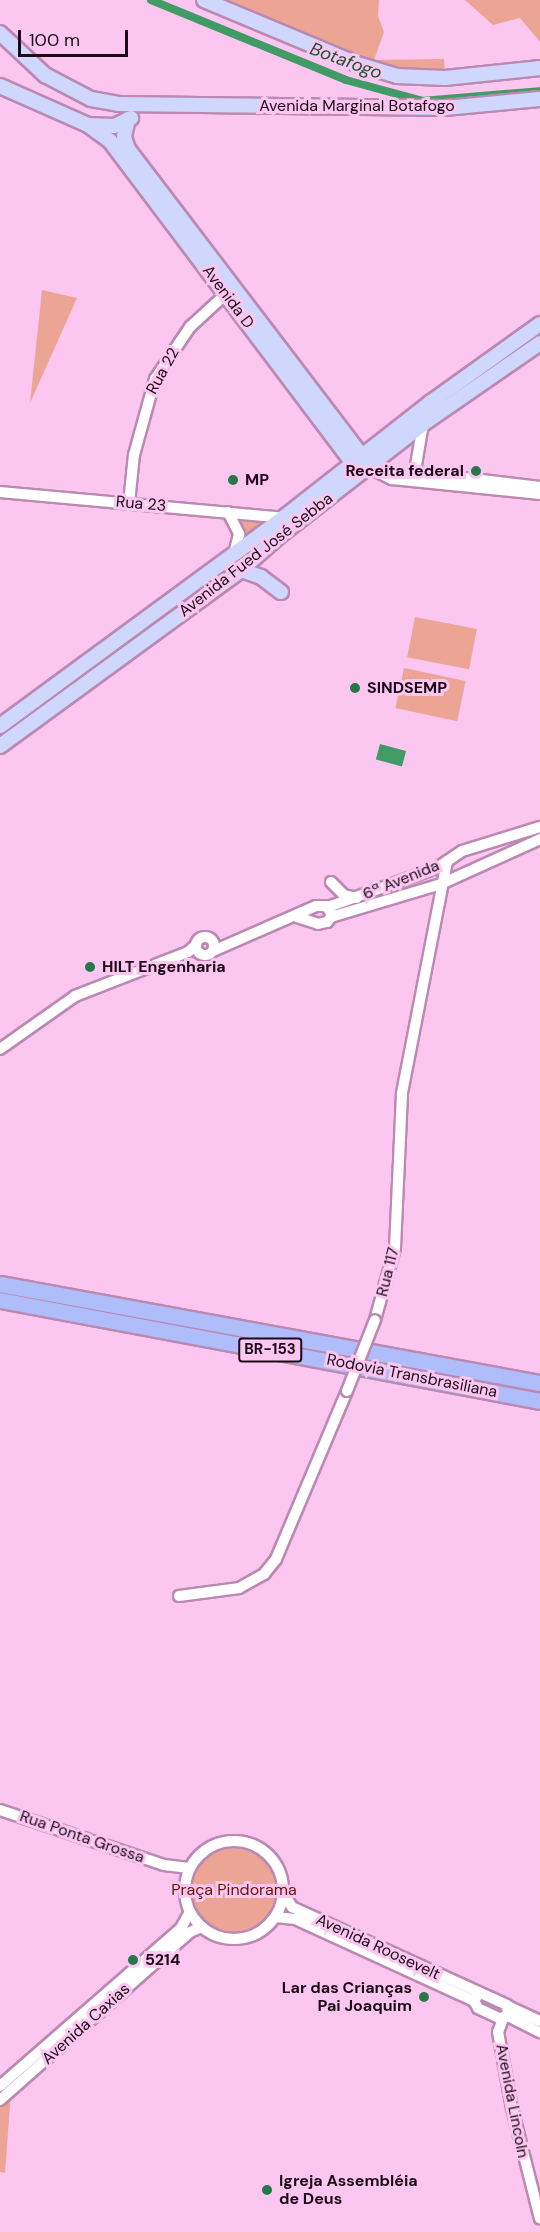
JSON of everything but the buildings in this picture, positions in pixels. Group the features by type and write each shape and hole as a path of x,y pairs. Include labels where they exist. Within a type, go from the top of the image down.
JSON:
{"highway":[{"name":"Rodovia Transbrasiliana","path":"0,1284 540,1383"},
{"name":"Rodovia Transbrasiliana","path":"0,1300 540,1401"}],"main road":[{"name":"Avenida Marginal Botafogo","path":"204,0 357,64 397,76 445,78 540,68"},
{"name":"Avenida Marginal Botafogo","path":"0,33 45,75 91,99 174,106 445,108 540,99"},
{"name":"Avenida Marginal Botafogo","path":"0,86 88,125 114,126 128,119 174,106"},
{"name":"Avenida D","path":"128,119 124,136 128,149 361,462"},
{"name":"Avenida D","path":"88,125 110,141 226,293 361,462"},
{"name":"Avenida Fued José Sebba","path":"0,746 241,570 281,527 361,462 540,324"},
{"name":"Avenida Fued José Sebba","path":"361,462 423,424 540,343"},
{"name":"Avenida Fued José Sebba","path":"0,726 234,554 281,527"},
{"path":"241,570 261,576 281,592"}],"street":[{"name":"Avenida Marginal Botafogo","path":"221,0 241,14"},
{"name":"Rua 22","path":"129,503 134,455 155,379 190,327 226,293"},
{"path":"414,476 423,424"},
{"path":"361,462 392,479 414,476 540,487"},
{"path":"414,476 540,494"},
{"name":"Rua 23","path":"0,492 228,512 281,527"},
{"path":"228,512 239,534 234,554"},
{"path":"540,828 540,837"},
{"name":"6ª Avenida","path":"330,912 357,898 438,868 462,851 540,828"},
{"name":"6ª Avenida","path":"330,912 441,884 540,837"},
{"name":"Rua 117","path":"179,1596 239,1588 264,1574 276,1559 375,1320 395,1248 402,1093 447,861"},
{"path":"438,868 441,884"},
{"path":"331,882 344,895 357,898"},
{"path":"194,950 204,955 213,946 296,917 312,915 321,904 330,912 324,924 312,915"},
{"path":"0,1049 75,996 194,950 203,938 213,946"},
{"name":"Rua Ponta Grossa","path":"0,1810 164,1865 189,1868"},
{"path":"240,1840 260,1848 276,1864 283,1893 275,1917 265,1928 242,1939 219,1937 202,1927 190,1912 184,1880 189,1868 212,1845 240,1840"},
{"name":"Rua Ponta Grossa","path":"164,1865 184,1880"},
{"name":"Avenida Roosevelt","path":"283,1893 292,1907 476,1997"},
{"name":"Avenida Caxias","path":"0,2086 181,1928 190,1912"},
{"name":"Avenida Roosevelt","path":"275,1917 295,1919 476,1997"},
{"name":"Avenida Caxias","path":"0,2100 190,1932 202,1927"},
{"path":"476,1997 540,2032"},
{"path":"507,2014 540,2021"},
{"name":"Avenida Lincoln","path":"507,2014 498,2032 512,2108 540,2219"}],"green space":[{"path":"224,0 379,0 378,16 384,32 374,60 444,59 445,78 397,76 241,14"},
{"path":"465,0 540,0 540,42 520,18 493,25"},
{"path":"42,290 77,298 30,403"},
{"path":"236,514 275,519 242,544"},
{"path":"415,617 477,629 469,669 407,657"},
{"path":"404,668 466,681 457,721 395,708"},
{"name":"Praça Pindorama","path":"226,1848 242,1848 258,1855 269,1866 276,1882 273,1906 264,1920 242,1932 226,1932 210,1925 199,1914 192,1898 192,1882 199,1866 210,1855"},
{"path":"11,2091 5,2173 0,2172 0,2100"}],"shaded area":[{"path":"380,744 406,751 402,766 376,759"}],"waterway":[{"name":"Botafogo","path":"151,0 346,80 422,101 540,91"}],"place":[{"name":"Receita federal","path":"476,471"},
{"name":"MP","path":"233,480"},
{"name":"SINDSEMP","path":"355,688"},
{"name":"HILT Engenharia","path":"90,967"},
{"name":"5214","path":"133,1960"},
{"name":"Lar das Crianças Pai Joaquim","path":"424,1997"},
{"name":"Igreja Assembléia de Deus","path":"267,2190"}]}
